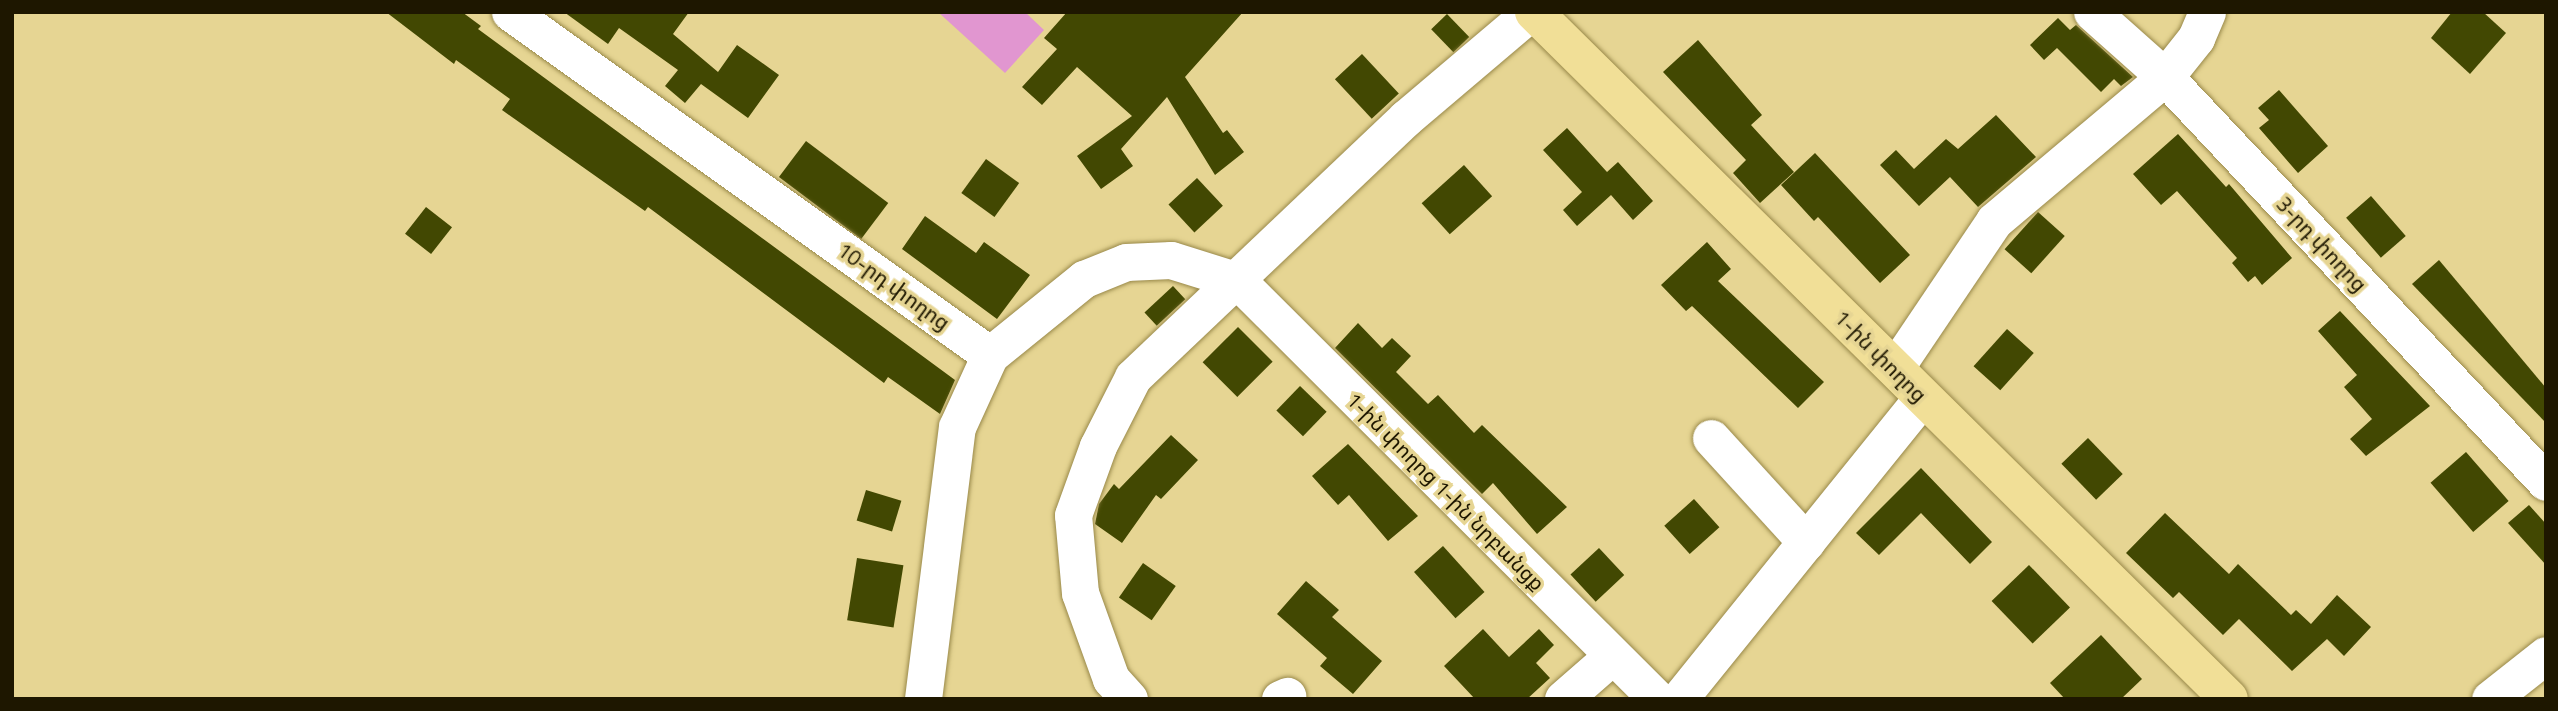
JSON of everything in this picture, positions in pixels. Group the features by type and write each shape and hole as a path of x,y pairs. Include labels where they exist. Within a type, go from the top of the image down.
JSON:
{"main road":[{"name":"1-ին փողոց","path":"1533,12 2229,699"}],"street":[{"name":"10-րդ փողոց","path":"510,12 990,355"},
{"path":"1129,699 1111,680 1080,593 1073,515 1097,446 1133,377 1238,281 1406,118 1533,12"},
{"name":"3-րդ փողոց","path":"2092,12 2165,77 2546,482"},
{"path":"1895,368 1994,221 2165,77 2196,38 2207,12"},
{"path":"923,699 957,426 990,355 1084,279 1126,262 1171,260 1238,281"},
{"name":"1-ին փողոց 1-ին նրբանցք","path":"1238,281 1611,657 1657,699"},
{"path":"1679,699 1923,397"},
{"path":"1711,438 1806,542"},
{"path":"2490,699 2546,655"},
{"path":"1563,699 1611,657"}],"shaded area":[{"path":"938,12 1025,12 1044,30 1005,73"}],"building":[{"path":"386,12 462,12 481,26 478,29 955,380 940,414 888,377 884,383 648,207 645,211 502,110 510,99 456,60 454,64"},
{"path":"564,12 689,12 673,34 718,72 737,45 779,75 748,118 701,84 685,103 665,86 678,70 619,28 608,44"},
{"path":"1067,12 1243,12 1185,77 1223,133 1227,130 1244,152 1215,175 1167,97 1121,149 1133,166 1101,189 1077,156 1132,116 1077,67 1042,105 1022,87 1057,49 1044,38"},
{"path":"2452,12 2483,12 2506,33 2470,74 2431,38"},
{"path":"1447,14 1469,37 1453,52 1431,29"},
{"path":"2058,18 2070,30 2076,25 2133,77 2121,86 2114,79 2101,92 2057,48 2044,60 2030,45"},
{"path":"1698,40 1762,115 1751,125 1794,172 1760,203 1733,173 1746,160 1663,72"},
{"path":"1362,54 1399,93 1372,119 1335,79"},
{"path":"2279,90 2328,146 2298,173 2259,128 2269,120 2258,108"},
{"path":"1996,115 2036,157 1978,207 1950,177 1919,206 1880,165 1896,150 1914,169 1946,139 1958,149"},
{"path":"1567,128 1607,172 1618,162 1653,201 1633,220 1611,195 1577,226 1563,210 1582,192 1543,150"},
{"path":"2178,134 2226,187 2229,184 2292,258 2262,285 2255,276 2248,282 2232,263 2237,258 2177,191 2161,205 2133,174"},
{"path":"806,141 888,203 861,239 779,177"},
{"path":"1815,153 1910,255 1880,283 1818,217 1814,221 1781,185"},
{"path":"986,159 1019,183 994,217 961,193"},
{"path":"1464,165 1492,196 1450,234 1422,203"},
{"path":"1197,178 1223,206 1194,232 1168,205"},
{"path":"2371,196 2406,236 2381,258 2346,218"},
{"path":"426,207 452,227 431,254 405,234"},
{"path":"2038,212 2065,236 2031,273 2005,249"},
{"path":"925,216 976,253 984,242 1030,275 997,319 902,249"},
{"path":"1707,242 1731,269 1718,281 1824,382 1798,408 1692,306 1686,311 1661,285"},
{"path":"2439,260 2546,388 2546,423 2412,284"},
{"path":"1173,286 1185,299 1157,326 1144,313"},
{"path":"2340,311 2430,406 2366,456 2350,439 2372,419 2344,387 2357,375 2318,331"},
{"path":"1358,323 1382,348 1392,338 1411,356 1396,372 1428,404 1438,395 1474,433 1482,425 1567,507 1537,534 1493,483 1482,494 1335,348"},
{"path":"1238,327 1273,362 1237,397 1203,362"},
{"path":"2007,329 2034,353 2000,390 1974,366"},
{"path":"1300,386 1327,412 1303,436 1276,410"},
{"path":"1171,435 1198,460 1161,499 1156,495 1122,543 1095,524 1099,504 1114,484 1119,489"},
{"path":"2088,438 2123,474 2096,500 2061,464"},
{"path":"1348,444 1418,516 1388,541 1349,495 1338,505 1312,476"},
{"path":"2466,452 2509,501 2473,532 2431,483"},
{"path":"1921,468 1992,542 1970,564 1921,513 1879,555 1856,533"},
{"path":"866,490 901,501 892,531 857,521"},
{"path":"1694,499 1719,527 1690,554 1664,526"},
{"path":"2529,505 2546,524 2546,565 2508,523"},
{"path":"2165,513 2229,574 2238,564 2291,615 2296,610 2311,624 2337,595 2371,627 2344,656 2327,639 2292,671 2239,619 2223,635 2179,592 2173,598 2126,553"},
{"path":"1443,546 1484,592 1456,618 1414,572"},
{"path":"1599,548 1624,575 1596,602 1570,575"},
{"path":"857,558 903,565 894,628 847,620"},
{"path":"1143,563 1176,586 1152,620 1119,597"},
{"path":"2029,565 2070,607 2033,644 1992,601"},
{"path":"1306,581 1339,610 1332,617 1382,661 1353,694 1320,666 1327,658 1277,614"},
{"path":"1483,629 1509,657 1539,629 1554,645 1536,663 1550,678 1527,699 1475,699 1444,666"},
{"path":"2101,635 2142,679 2121,699 2065,699 2050,683"}]}
